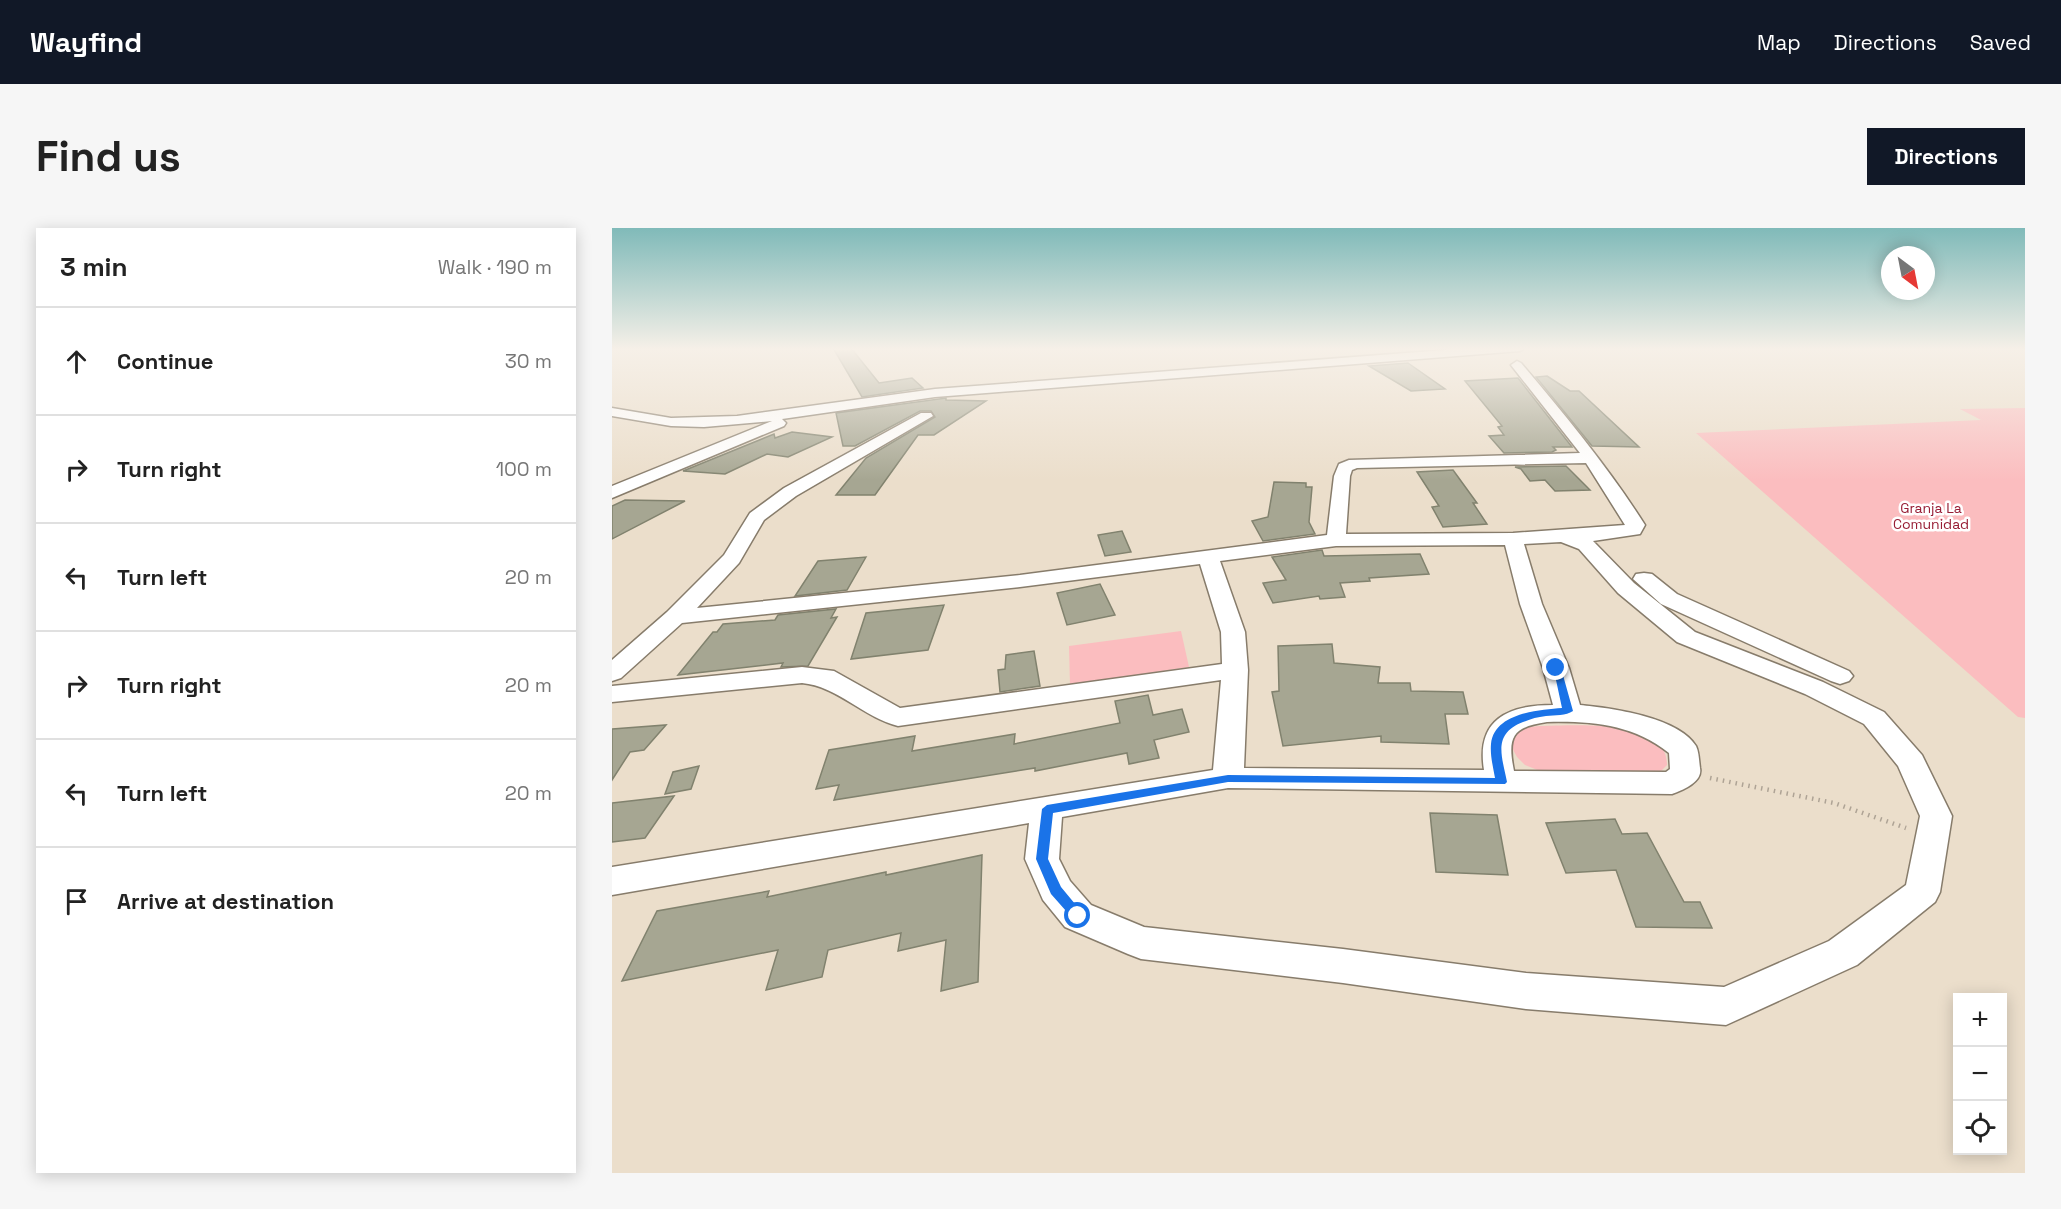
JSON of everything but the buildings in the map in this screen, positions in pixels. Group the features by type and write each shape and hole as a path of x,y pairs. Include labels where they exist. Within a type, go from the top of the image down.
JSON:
{"street":[{"path":"612,412 670,422 795,414 948,392"},
{"path":"675,617 998,584 1209,559 1267,548 1336,540 1513,539 1578,536 1633,530 1635,525 1612,487 1539,392"},
{"path":"612,493 669,467 791,419 795,414"},
{"path":"612,673 675,617 732,559 756,517 790,492 926,416"},
{"path":"1336,540 1342,476 1345,467 1355,463 1591,458"},
{"path":"1578,536 1669,599 1840,676"},
{"path":"1047,809 1042,859 1056,890 1078,916 1141,943 1343,966 1526,992 1726,1006 1843,953 1922,892 1936,816 1911,762 1874,718 1814,688 1686,637 1626,588 1578,536"},
{"path":"1513,539 1531,604 1556,668 1568,711"},
{"path":"1209,559 1233,632 1235,670 1228,778"},
{"path":"612,693 802,675 825,677 880,710 898,717 1235,670"},
{"path":"612,881 1228,778 1501,782 1672,783 1686,773 1683,749 1656,730 1612,717 1568,711 1536,714 1511,723 1498,733 1496,746 1501,782"}],"path":[{"path":"1686,773 1819,798 1876,815 1932,840"}],"green space":[{"name":"Granja La Comunidad","path":"2025,408 2025,718 2018,717 1696,433 1981,420 1960,409"},
{"path":"1181,631 1189,667 1070,685 1069,646"},
{"path":"1595,726 1636,732 1652,739 1663,750 1667,765 1661,771 1645,774 1545,773 1525,765 1511,746 1512,737 1520,728"}],"route":[{"path":"1078,916 1056,890 1042,859 1047,809 1228,778 1501,782 1496,746 1498,733 1511,723 1536,714 1568,711 1556,668"}]}
